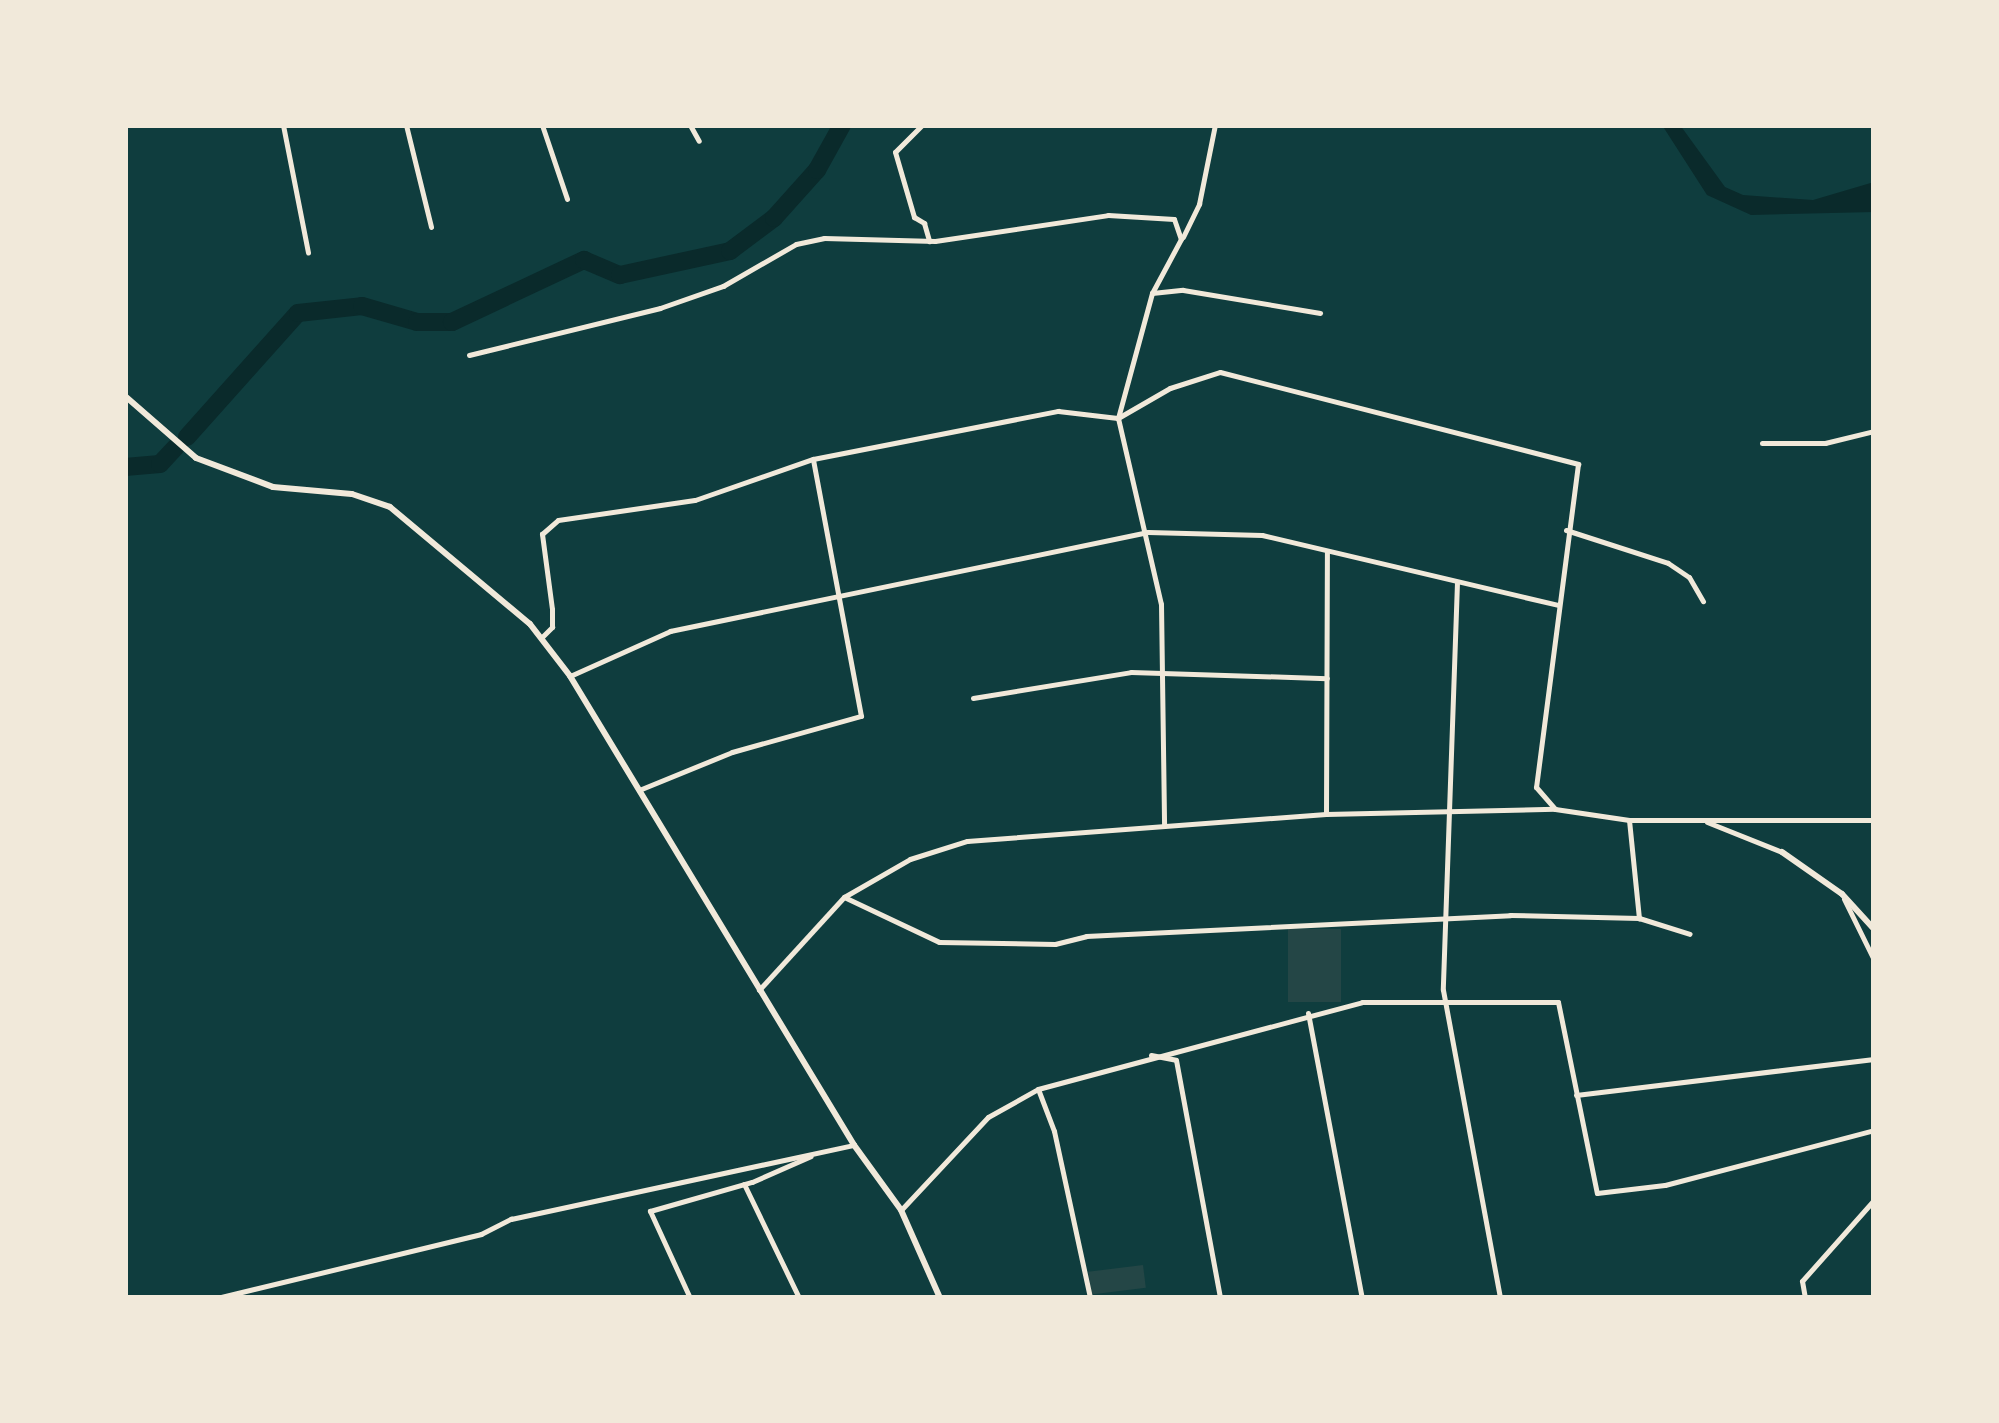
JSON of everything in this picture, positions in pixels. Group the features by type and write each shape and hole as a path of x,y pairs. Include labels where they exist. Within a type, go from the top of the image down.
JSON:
{"street":[{"path":"283,125 308,253"},
{"path":"406,125 431,226"},
{"path":"542,125 567,199"},
{"path":"690,125 699,140"},
{"path":"922,125 895,152 914,217 924,223 929,241"},
{"path":"1164,826 1161,604 1148,532 1118,418 1152,293 1199,204 1215,125"},
{"path":"469,355 660,308 723,286 796,244 929,241 1154,214 1174,219 1181,239"},
{"path":"1152,293 1182,290 1320,313"},
{"path":"541,638 552,627 542,534 558,520 695,500 813,458 1058,411 1118,418 1170,388 1220,372 1578,464 1566,530 1536,787 1555,809"},
{"path":"125,396 196,458 273,487 352,494 390,507 541,638 570,676 854,1145 901,1210 940,1298"},
{"path":"1762,444 1825,444 1874,431"},
{"path":"639,790 732,752 861,716 813,458"},
{"path":"1566,530 1668,563 1689,577 1703,600"},
{"path":"570,676 670,632 841,593 1148,532 1262,535 1558,605"},
{"path":"1326,814 1327,552"},
{"path":"1457,581 1444,810 1446,1000 1500,1298"},
{"path":"973,698 1162,672 1327,678"},
{"path":"759,990 844,896 910,859 967,841 1326,814 1444,810 1555,809 1629,820 1874,820"},
{"path":"1629,820 1638,918"},
{"path":"1704,821 1782,852 1842,894 1874,929"},
{"path":"1842,894 1874,960"},
{"path":"844,896 939,942 1055,944 1086,936 1447,923 1510,915 1638,918 1690,934"},
{"path":"901,1210 988,1117 1038,1089 1148,1054 1362,1002 1558,1002 1597,1193 1665,1185 1874,1130"},
{"path":"1308,1013 1362,1298"},
{"path":"1148,1054 1176,1060 1220,1298"},
{"path":"1576,1095 1874,1059"},
{"path":"1038,1089 1054,1130 1090,1298"},
{"path":"217,1298 481,1234 511,1219 854,1145"},
{"path":"690,1298 650,1210 744,1184 820,1152"},
{"path":"744,1184 799,1298"},
{"path":"1805,1298 1802,1281 1874,1200"}],"shaded area":[{"path":"1662,125 1680,125 1725,187 1743,195 1813,200 1874,182 1874,212 1751,215 1707,195"},
{"path":"1288,929 1341,929 1341,1002 1288,1002"},
{"path":"1143,1265 1146,1288 1091,1295 1088,1272"}],"waterway":[{"path":"187,437 298,313 362,306 417,322 452,322 584,260 620,275 730,251 774,218 817,170 842,125"},
{"path":"125,467 160,464 176,447"}]}
